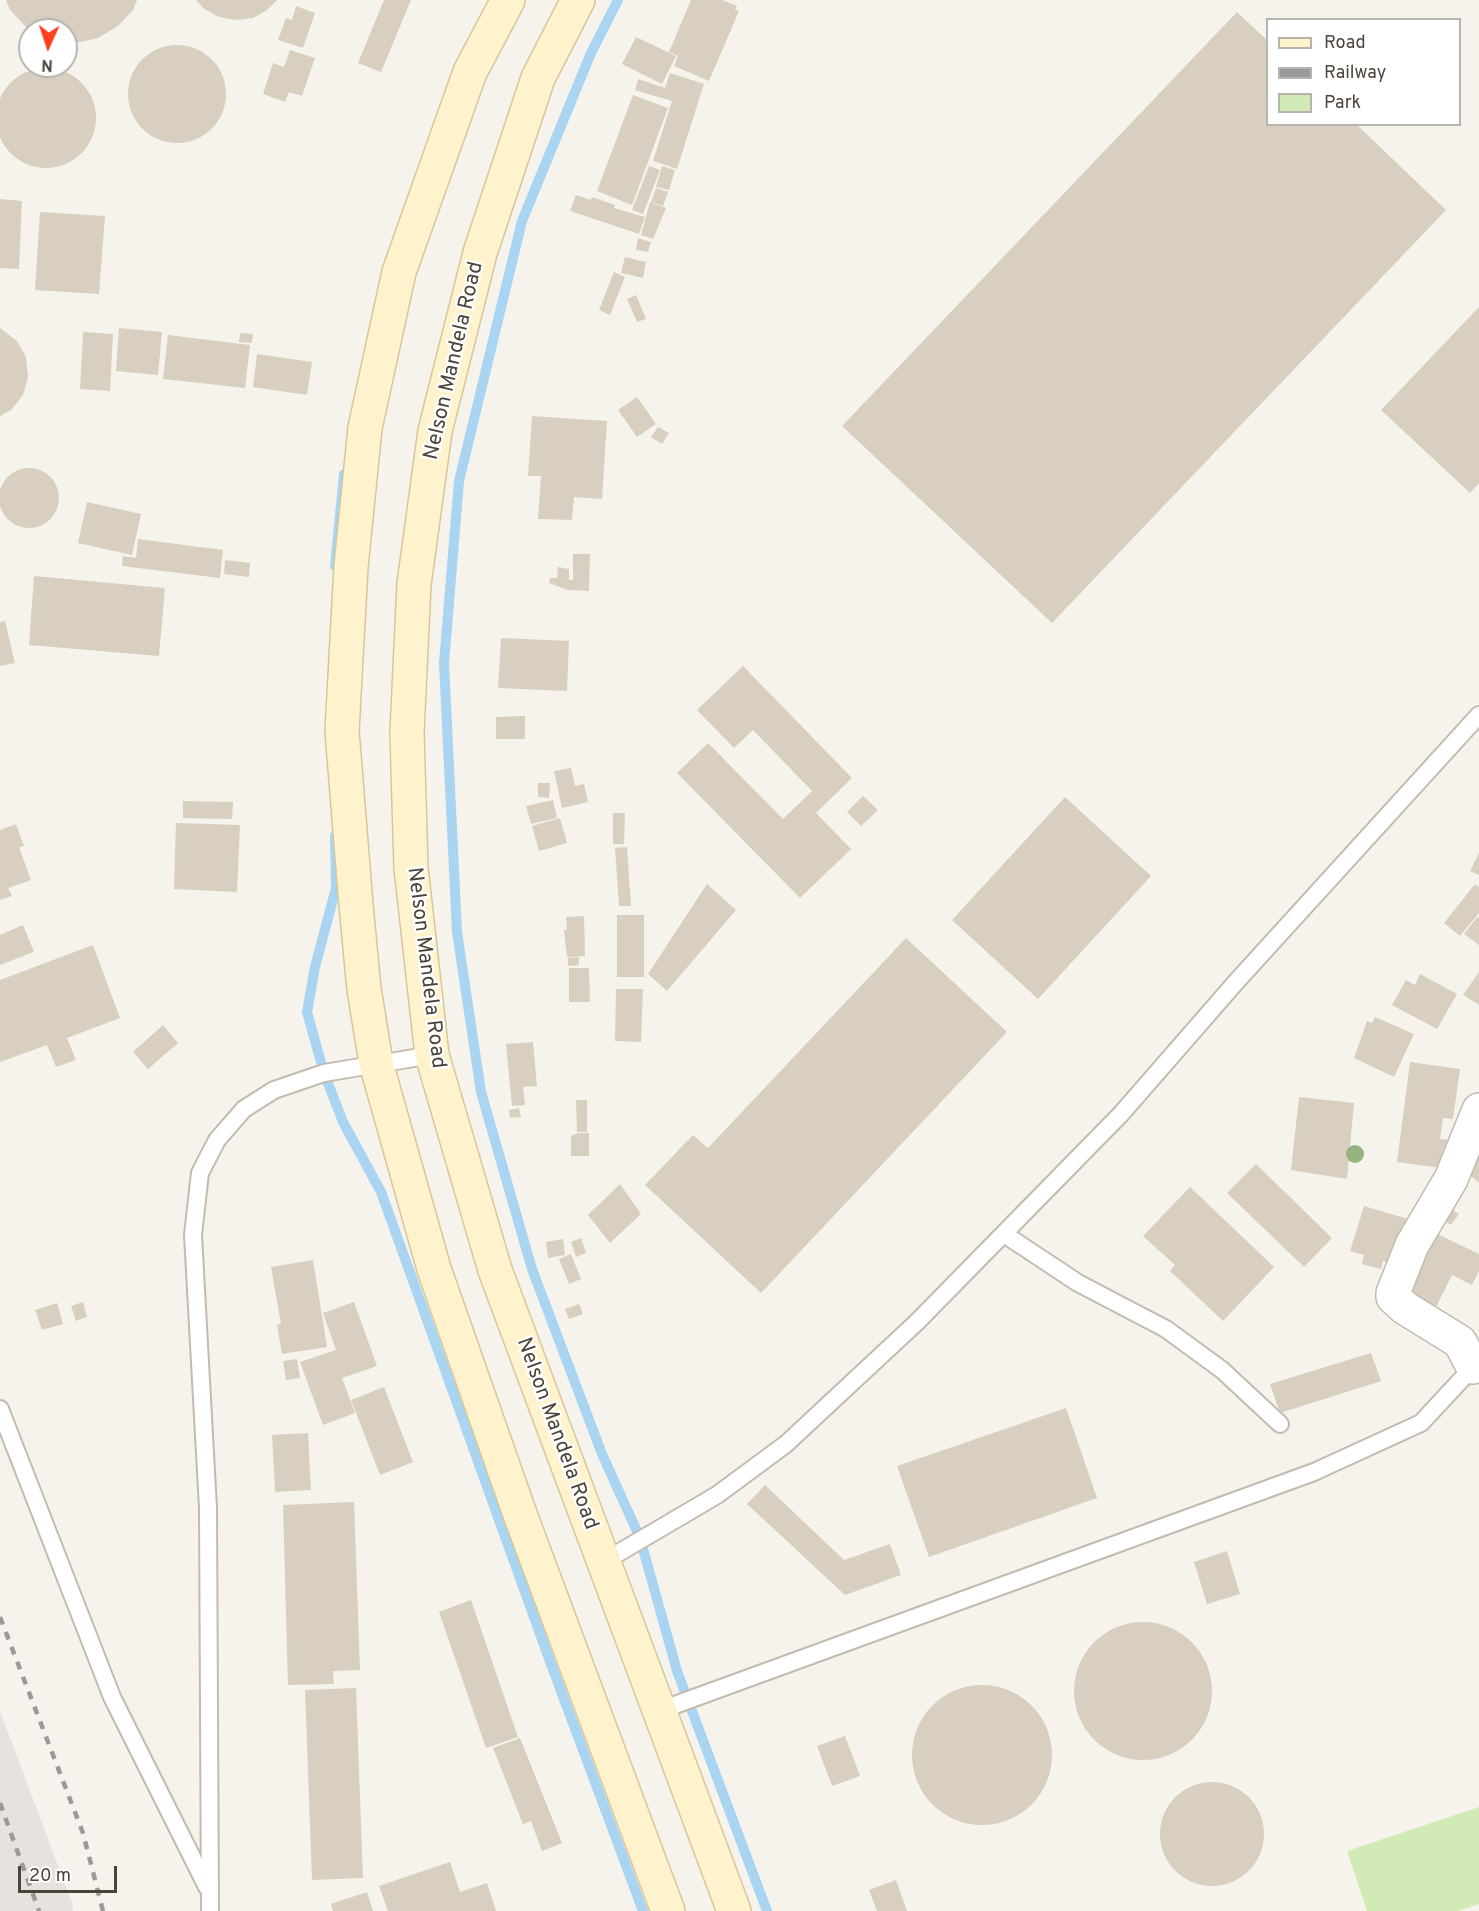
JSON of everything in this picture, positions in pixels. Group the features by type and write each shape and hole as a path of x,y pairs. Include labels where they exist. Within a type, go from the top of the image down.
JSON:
{"main road":[{"path":"508,0 470,72 399,272 365,428 351,567 342,731 364,989 376,1063 434,1269 520,1517 668,1911"},
{"name":"Nelson Mandela Road","path":"578,0 538,78 480,253 435,431 414,584 407,734 411,868 432,1055 495,1270 603,1562 661,1710 734,1911"}],"street":[{"path":"1476,1366 1460,1342 1405,1308 1393,1298 1393,1293 1413,1245 1451,1179 1479,1110"}],"lane":[{"path":"603,1562 717,1495 786,1444 917,1322 1121,1114 1243,973 1479,715"},
{"path":"210,1911 208,1508 193,1234 200,1173 217,1140 244,1109 274,1090 324,1073 432,1055"},
{"path":"1004,1234 1078,1283 1166,1329 1222,1370 1280,1424"},
{"path":"661,1710 1314,1472 1421,1423 1476,1366"},
{"path":"0,1409 112,1697 209,1891"}],"shaded area":[{"path":"0,1711 72,1903 73,1911 0,1911"}],"green space":[{"path":"1479,1807 1479,1904 1458,1911 1367,1911 1347,1851"}],"building":[{"path":"6,0 137,0 133,10 118,26 98,38 78,42 78,18 18,18 10,10"},
{"path":"196,0 277,0 267,10 253,18 237,20 219,17 203,8"},
{"path":"384,0 411,0 381,72 358,63"},
{"path":"691,0 722,0 737,6 735,10 739,11 709,81 674,66 678,56 669,52"},
{"path":"296,6 315,13 303,48 278,40 286,18 292,20"},
{"path":"1237,12 1266,39 1266,126 1358,126 1446,210 1052,623 842,426"},
{"path":"636,37 676,56 662,84 622,64"},
{"path":"177,45 196,49 211,60 222,75 226,94 222,113 211,128 196,139 177,143 158,139 143,128 132,113 128,94 132,75 143,60 158,49"},
{"path":"290,50 315,58 302,96 289,92 285,102 263,94 273,63 284,67"},
{"path":"670,73 704,84 677,169 653,161 672,101 635,90 638,79 665,88"},
{"path":"18,77 75,78 92,99 96,118 92,137 81,153 65,164 46,168 27,164 11,153 0,137 -1,102 5,90"},
{"path":"633,95 668,108 632,205 597,191"},
{"path":"649,166 660,170 643,214 632,210"},
{"path":"662,166 675,170 669,190 656,187"},
{"path":"656,188 668,192 663,206 651,202"},
{"path":"576,195 591,200 592,197 615,205 614,208 645,217 639,234 570,211"},
{"path":"0,199 22,201 19,269 0,268"},
{"path":"650,202 666,208 653,239 641,235"},
{"path":"40,212 105,216 99,294 35,290"},
{"path":"638,238 651,242 648,252 636,250"},
{"path":"625,257 646,262 643,278 621,273"},
{"path":"614,272 625,277 610,315 599,310"},
{"path":"636,295 646,319 637,322 627,299"},
{"path":"1479,307 1479,483 1470,493 1381,410"},
{"path":"0,328 17,341 26,357 28,377 23,395 11,410 0,416"},
{"path":"119,328 162,332 158,375 116,371"},
{"path":"83,332 113,334 110,391 80,389"},
{"path":"240,333 253,334 252,343 239,342"},
{"path":"168,335 250,345 245,388 163,379"},
{"path":"257,354 312,362 307,395 253,387"},
{"path":"637,397 656,424 637,437 618,410"},
{"path":"532,416 607,421 602,499 574,497 572,520 538,519 541,476 528,476"},
{"path":"658,427 669,433 662,444 651,437"},
{"path":"29,468 46,473 54,481 59,498 54,515 46,523 29,528 12,523 4,515 -1,498 4,481 12,473"},
{"path":"87,502 141,514 132,555 78,543"},
{"path":"138,539 223,550 220,578 122,566 123,556 136,558"},
{"path":"573,554 590,554 589,591 568,590 549,583 550,578 557,578 558,567 569,569 569,579 563,579 573,580"},
{"path":"225,560 250,563 249,577 224,574"},
{"path":"34,576 165,588 159,656 29,645"},
{"path":"5,621 15,663 0,666 0,622"},
{"path":"501,638 569,641 567,691 498,688"},
{"path":"743,666 852,778 816,813 851,849 800,898 677,773 708,743 783,819 812,791 753,730 734,748 697,710"},
{"path":"525,716 525,739 496,739 496,717"},
{"path":"571,768 575,786 584,784 588,802 562,808 554,771"},
{"path":"538,783 550,783 549,798 538,797"},
{"path":"863,796 878,810 861,826 847,812"},
{"path":"1065,797 1151,876 1038,999 952,920"},
{"path":"553,800 557,818 531,824 526,806"},
{"path":"183,801 233,802 232,819 183,818"},
{"path":"613,813 625,813 624,844 613,844"},
{"path":"560,818 567,843 539,851 532,826"},
{"path":"176,823 240,825 237,892 174,889"},
{"path":"16,824 24,846 19,847 31,880 8,888 12,896 0,900 0,830"},
{"path":"627,847 631,906 619,906 615,848"},
{"path":"1479,853 1479,875 1470,871"},
{"path":"707,884 736,910 667,991 648,974"},
{"path":"1475,884 1479,887 1479,913 1460,936 1444,923"},
{"path":"617,915 644,915 644,977 617,977"},
{"path":"584,916 585,956 567,957 564,930 567,930 566,917"},
{"path":"1477,917 1479,918 1479,945 1464,934"},
{"path":"23,925 34,952 0,965 0,935"},
{"path":"906,938 1007,1032 761,1293 645,1185 693,1135 708,1148"},
{"path":"93,945 120,1018 67,1038 76,1060 56,1067 47,1045 0,1062 0,980"},
{"path":"579,957 579,965 568,966 568,958"},
{"path":"569,968 589,968 590,1002 569,1002"},
{"path":"1479,972 1479,1005 1463,995"},
{"path":"1420,974 1457,994 1437,1029 1392,1005 1406,980 1415,985"},
{"path":"616,989 643,989 641,1042 615,1041"},
{"path":"1375,1017 1414,1034 1394,1077 1354,1058 1367,1021 1372,1023"},
{"path":"163,1025 178,1043 148,1069 133,1052"},
{"path":"533,1042 537,1086 523,1087 525,1105 512,1106 506,1044"},
{"path":"1410,1062 1460,1069 1453,1119 1443,1118 1440,1139 1451,1140 1448,1169 1397,1162"},
{"path":"1299,1097 1354,1103 1347,1179 1291,1170"},
{"path":"576,1100 587,1100 587,1132 577,1132"},
{"path":"519,1108 521,1117 510,1118 509,1110"},
{"path":"578,1133 589,1133 589,1156 571,1156 571,1136"},
{"path":"1479,1150 1479,1183 1462,1168"},
{"path":"1256,1164 1332,1238 1304,1267 1227,1193"},
{"path":"620,1184 641,1214 610,1243 588,1215"},
{"path":"1190,1187 1274,1267 1223,1321 1170,1271 1175,1265 1143,1236"},
{"path":"1445,1205 1459,1214 1451,1225 1437,1216"},
{"path":"1364,1206 1415,1221 1402,1267 1383,1261 1381,1269 1362,1264 1364,1255 1350,1251"},
{"path":"1427,1229 1479,1254 1479,1271 1472,1285 1452,1275 1436,1307 1398,1288"},
{"path":"581,1238 586,1253 576,1257 571,1242"},
{"path":"563,1239 565,1255 548,1258 546,1242"},
{"path":"571,1254 581,1279 569,1284 559,1259"},
{"path":"313,1260 327,1347 282,1354 277,1325 281,1324 271,1267"},
{"path":"83,1302 87,1317 76,1321 71,1306"},
{"path":"354,1302 377,1366 342,1378 355,1413 323,1425 300,1362 336,1350 323,1313"},
{"path":"57,1303 63,1324 42,1330 35,1310"},
{"path":"579,1304 583,1314 569,1319 565,1309"},
{"path":"1371,1353 1381,1381 1280,1413 1270,1384"},
{"path":"297,1359 300,1378 286,1380 283,1361"},
{"path":"384,1387 413,1462 380,1475 351,1400"},
{"path":"1066,1408 1097,1498 929,1557 897,1466"},
{"path":"308,1433 311,1490 275,1492 272,1435"},
{"path":"765,1485 844,1560 890,1544 901,1575 845,1595 747,1504"},
{"path":"354,1502 360,1670 333,1671 334,1684 288,1685 283,1505"},
{"path":"1227,1551 1240,1594 1207,1604 1194,1562"},
{"path":"471,1600 518,1737 486,1748 439,1612"},
{"path":"1143,1622 1169,1627 1192,1642 1207,1665 1212,1691 1207,1717 1192,1740 1169,1755 1143,1760 1117,1755 1094,1740 1079,1717 1074,1691 1079,1665 1094,1642 1117,1627"},
{"path":"982,1685 1009,1690 1031,1706 1047,1728 1052,1755 1047,1782 1031,1804 1009,1820 982,1825 955,1820 933,1804 917,1782 912,1755 917,1728 933,1706 955,1690"},
{"path":"356,1688 363,1878 312,1880 305,1690"},
{"path":"845,1736 860,1776 832,1786 817,1746"},
{"path":"520,1738 562,1843 542,1851 531,1821 523,1824 493,1748"},
{"path":"1212,1782 1232,1786 1249,1797 1260,1814 1264,1834 1260,1854 1249,1871 1232,1882 1212,1886 1192,1882 1175,1871 1164,1854 1160,1834 1164,1814 1175,1797 1192,1786"},
{"path":"450,1862 460,1892 487,1883 496,1911 388,1911 379,1886"},
{"path":"896,1880 907,1911 877,1911 869,1890"},
{"path":"367,1892 373,1911 333,1911 331,1904"}],"waterway":[{"path":"618,0 591,53 522,221 459,481 444,663 457,932 481,1092 532,1269 602,1454 640,1538 677,1671 767,1911"},
{"path":"335,566 344,474"},
{"path":"335,836 336,888 315,967 307,1012 324,1073 343,1122 381,1192 548,1656 643,1911"}],"railway":[{"path":"0,1617 83,1833 103,1911"},
{"path":"0,1803 39,1911"}]}
